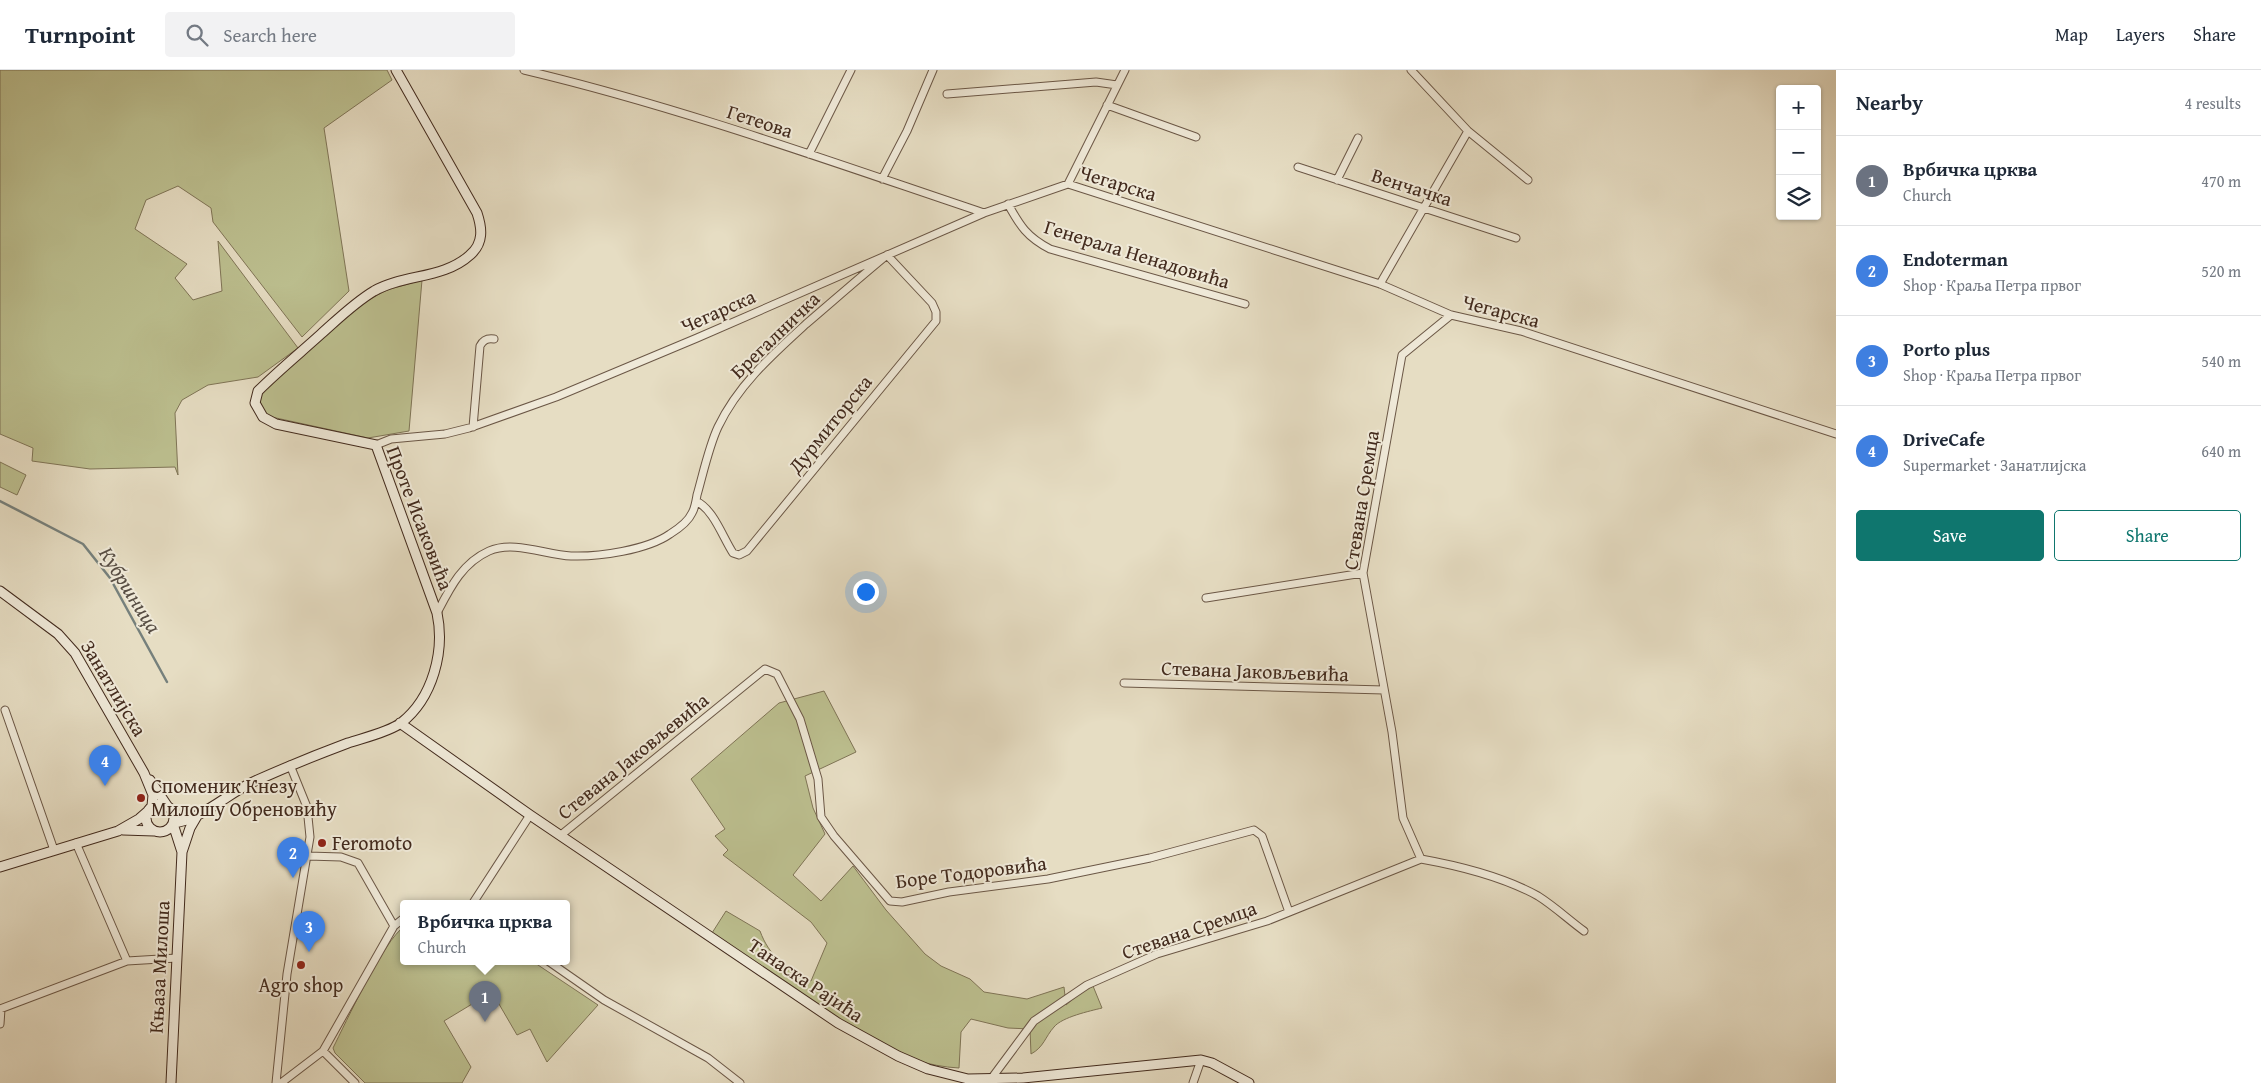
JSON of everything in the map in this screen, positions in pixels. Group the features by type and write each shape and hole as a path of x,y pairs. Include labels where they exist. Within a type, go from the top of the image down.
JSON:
{"street":[{"name":"Гетеова","path":"524,70 583,84 809,154 984,213"},
{"path":"809,154 851,70"},
{"path":"882,179 907,131 933,70"},
{"path":"1068,184 1125,70"},
{"path":"1411,70 1468,131 1528,180"},
{"name":"Проте Исаковића","path":"396,71 477,213 481,226 479,243 472,254 462,262 443,270 390,284 375,290 355,304 258,391 255,404 263,417 276,424 376,445 437,613 440,635 434,670 422,697 400,723"},
{"path":"947,94 1096,82 1116,85"},
{"path":"1107,105 1196,137"},
{"path":"1380,284 1468,131"},
{"path":"1337,180 1358,138"},
{"name":"Венчачка","path":"1298,167 1516,238"},
{"name":"Чегарска","path":"376,445 392,439 445,434 473,426 613,374 984,213 1068,184 1380,284 1451,314 1522,331 1836,434"},
{"name":"Генерала Ненадовића","path":"1008,204 1017,222 1032,240 1050,248 1245,304"},
{"name":"Брегалничка","path":"437,613 456,578 470,564 491,550 520,547 571,556 598,555 650,543 669,535 686,522 692,513 696,501 714,435 728,407 768,359 887,255"},
{"name":"Дурмиторска","path":"696,501 711,516 733,553 739,555 747,551 936,321 936,312 932,304 887,255"},
{"name":"Стевана Сремца","path":"991,1078 1034,1021 1087,985 1157,954 1214,938 1289,912 1421,858 1403,818 1392,732 1363,573 1402,355 1451,314"},
{"path":"473,426 480,346 482,341 494,339"},
{"path":"1206,598 1363,573"},
{"name":"Занатлијска","path":"0,591 69,644 144,773 171,810"},
{"name":"Боре Тодоровића","path":"726,702 765,668 777,674 803,726 818,780 821,817 890,901 902,902 949,892 1067,875 1150,858 1254,830 1262,836 1289,912"},
{"name":"Стевана Јаковљевића","path":"1124,684 1384,690"},
{"name":"Стевана Јаковљевића","path":"561,836 726,702"},
{"path":"5,710 54,850"},
{"path":"118,831 166,831 173,824 187,821 248,784 400,723"},
{"name":"Танаска Рајића","path":"400,723 530,815 867,1040 928,1069 968,1081 991,1078 1023,1078 1201,1060 1212,1063 1249,1083"},
{"path":"276,1083 287,974 310,837 309,817 290,766"},
{"name":"Занатлијска","path":"144,773 153,795 150,809"},
{"path":"0,867 118,831 160,804 182,816 199,814"},
{"path":"150,809 146,821 158,832 175,841 182,852"},
{"path":"171,810 173,824"},
{"path":"182,852 190,828 199,814"},
{"path":"475,900 530,815"},
{"name":"Књаза Милоша","path":"171,1083 182,852 173,824"},
{"path":"76,843 126,961"},
{"path":"308,856 341,858 358,862 394,926"},
{"path":"1421,858 1499,879 1538,897 1584,931"},
{"path":"281,1083 323,1051 394,926 400,921"},
{"path":"0,1024 1,1009 126,961 177,958"},
{"path":"554,965 604,1000 708,1058 740,1083"},
{"path":"323,1051 355,1083"},
{"path":"1193,1083 1201,1060"}],"green space":[{"path":"0,70 387,70 392,80 324,128 349,291 302,337 213,222 211,208 178,186 146,200 135,229 187,264 175,278 193,300 222,291 218,241 298,348 258,377 208,385 182,400 175,413 178,475 175,467 90,469 32,461 33,448 0,434"},
{"path":"422,280 409,431 368,438 267,416 259,398 265,388 357,306 387,290"},
{"path":"0,462 26,475 17,495 0,487"},
{"path":"824,691 856,752 805,776 813,808 825,834 793,875 821,901 853,866 886,910 925,954 941,966 970,979 984,992 1027,999 1064,987 1066,1005 1079,994 1093,986 1102,1008 1076,1015 1058,1023 1039,1048 1031,1054 1030,1029 1008,1028 971,1019 961,1032 959,1068 937,1065 915,1060 894,1052 854,1031 712,933 726,911 760,931 768,948 780,961 794,972 811,981 827,943 811,922 723,855 728,850 715,836 725,829 691,779 779,703"},
{"path":"400,930 400,965 538,965 598,1005 547,1062 530,1029 517,1035 492,992 444,1021 471,1067 462,1083 365,1083 335,1053 333,1048 376,964"}],"waterway":[{"name":"Кубршница","path":"0,501 83,544 110,578 167,682"}],"place":[{"name":"DriveCafe","path":"105,786"},
{"name":"Споменик Кнезу Милошу Обреновићу","path":"141,798"},
{"name":"Feromoto","path":"322,843"},
{"name":"Endoterman","path":"293,878"},
{"name":"Porto plus","path":"309,952"},
{"name":"Agro shop","path":"301,965"},
{"name":"Врбичка црква","path":"485,1022"}]}
